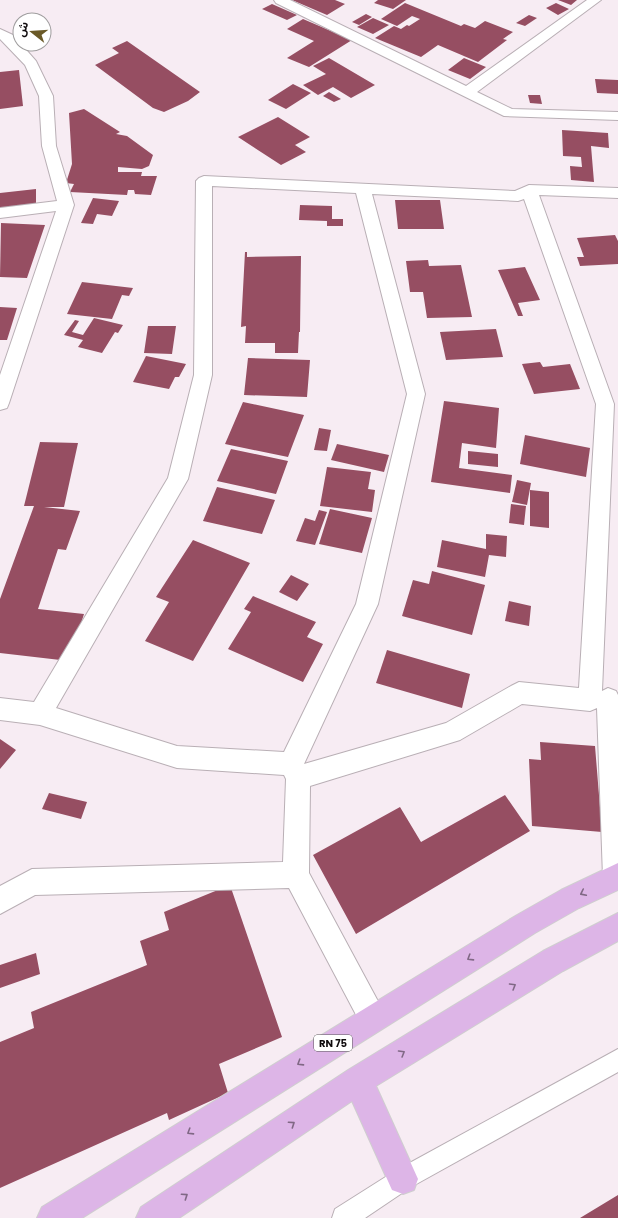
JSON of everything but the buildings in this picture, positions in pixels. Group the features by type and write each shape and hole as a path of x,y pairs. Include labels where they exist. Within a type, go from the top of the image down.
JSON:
{"main road":[{"name":"RN 75","path":"53,1218 526,924 570,899 617,879"},
{"path":"152,1218 358,1080 553,961 618,926"},
{"path":"358,1080 402,1179"}],"street":[{"path":"280,0 509,113 618,116"},
{"path":"467,92 595,0"},
{"path":"0,33 8,38 31,64 46,96 49,146 66,205 0,403"},
{"path":"40,714 178,479 203,375 204,181 518,196 529,190 618,193"},
{"path":"364,189 416,394 368,604 295,771 296,875 374,1018"},
{"path":"529,190 606,404 605,699 617,879"},
{"path":"0,213 66,205"},
{"path":"0,709 40,714 177,757 295,771 452,732 519,693 605,699"},
{"path":"0,901 32,882 296,875"}],"lane":[{"path":"344,1218 402,1179 618,1060"}]}
